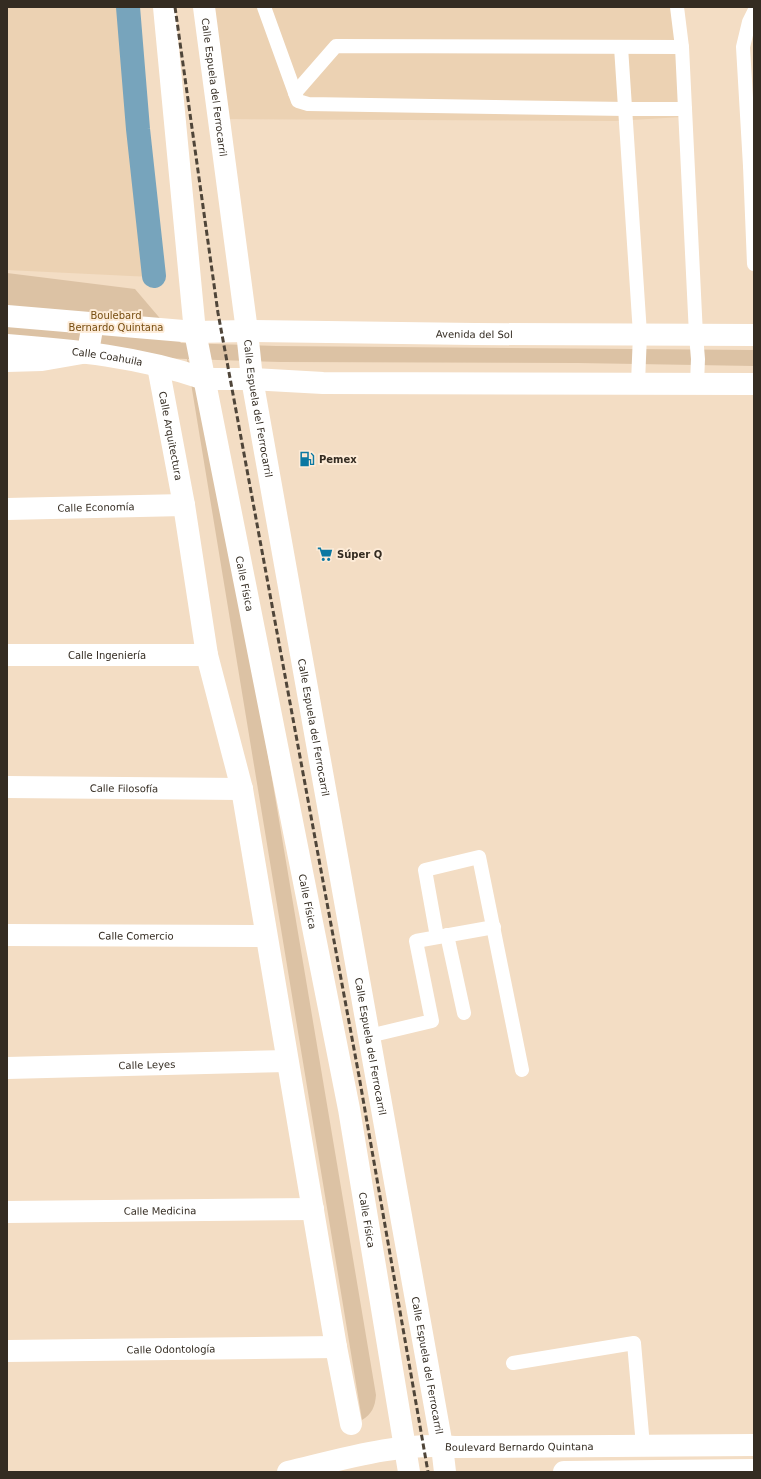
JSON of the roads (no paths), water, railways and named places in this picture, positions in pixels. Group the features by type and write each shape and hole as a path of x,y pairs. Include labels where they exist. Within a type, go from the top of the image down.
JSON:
{"street":[{"path":"7,316 195,332 164,7"},
{"name":"Calle Espuela del Ferrocarril","path":"204,7 252,379 446,1472"},
{"path":"7,361 42,360 88,352 93,323"},
{"name":"Avenida del Sol","path":"195,332 247,331 475,334 754,335"},
{"name":"Calle Física","path":"195,332 349,1109 409,1472"},
{"name":"Calle Coahuila","path":"7,345 88,352 158,366 205,379"},
{"name":"Calle Arquitectura","path":"158,366 184,505"},
{"path":"205,379 252,379 323,383 697,383 754,381"},
{"path":"184,505 207,655 242,788 312,1209 351,1424"},
{"name":"Calle Economía","path":"7,508 184,505"},
{"name":"Calle Ingeniería","path":"7,655 207,655"},
{"name":"Calle Filosofía","path":"7,787 242,788"},
{"name":"Calle Comercio","path":"7,935 266,936"},
{"name":"Calle Leyes","path":"7,1068 287,1061"},
{"name":"Calle Medicina","path":"7,1212 312,1209"},
{"name":"Calle Odontología","path":"7,1351 336,1347"},
{"name":"Boulevard Bernardo Quintana","path":"288,1472 360,1455 405,1448 442,1446 454,1448 754,1445"},
{"path":"564,1472 754,1470"}],"lane":[{"path":"264,7 298,100 308,104 626,110 685,109"},
{"path":"678,7 682,47 698,359 697,383"},
{"path":"754,12 749,22 743,47 752,166 754,264"},
{"path":"295,93 336,46 682,47"},
{"path":"621,47 640,334 638,383"},
{"path":"464,1012 425,870 479,857 522,1070"},
{"path":"369,1036 432,1021 416,941 494,927"},
{"path":"513,1364 634,1343 643,1446"}],"waterway":[{"path":"128,7 138,129 154,276"}],"railway":[{"path":"175,7 218,313 359,1076 428,1472"}],"place":[{"name":"Pemex","path":"307,459"},
{"name":"Súper Q","path":"325,554"}],"park label":[{"name":"Boulebard Bernardo Quintana","path":"116,320"}]}
